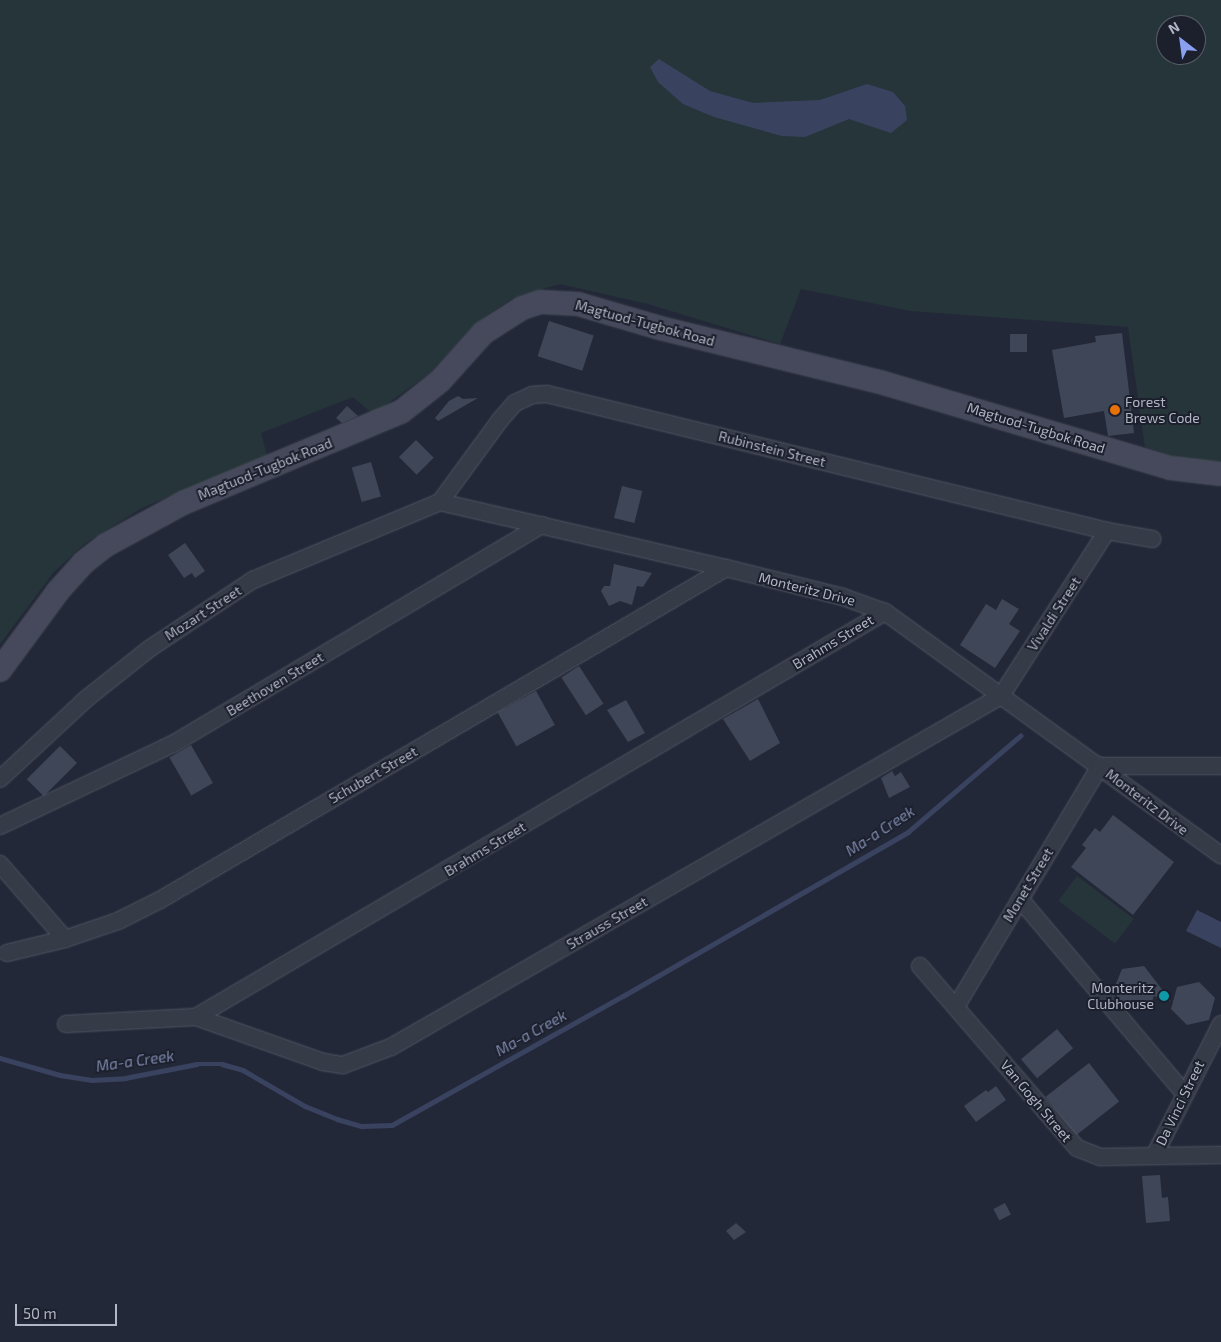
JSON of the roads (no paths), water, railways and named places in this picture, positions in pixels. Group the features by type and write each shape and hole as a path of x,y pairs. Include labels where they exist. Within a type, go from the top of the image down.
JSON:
{"main road":[{"name":"Magtuod-Tugbok Road","path":"0,670 59,590 106,545 183,503 401,412 440,381 483,333 522,308 541,302 578,304 660,328 880,382 1170,468 1221,474"}],"street":[{"name":"Rubinstein Street","path":"440,502 500,420 515,403 532,395 547,394 1107,531 1152,539"},
{"name":"Monteritz Drive","path":"440,502 726,568 843,597 884,612 1100,766 1170,820 1221,854"},
{"name":"Mozart Street","path":"0,779 86,699 149,649 252,580 440,502"},
{"name":"Beethoven Street","path":"0,826 173,744 542,525"},
{"name":"Vivaldi Street","path":"1001,696 1107,531"},
{"name":"Schubert Street","path":"8,953 65,939 118,921 160,900 726,568"},
{"name":"Brahms Street","path":"66,1024 196,1017 884,612"},
{"name":"Strauss Street","path":"196,1017 323,1062 343,1065 365,1058 399,1042 1001,696"},
{"path":"1100,766 1221,766"},
{"name":"Monet Street","path":"957,1005 1100,766"},
{"path":"0,864 65,939"},
{"path":"1020,899 1184,1093"},
{"name":"Van Gogh Street","path":"920,966 957,1005 1077,1148 1100,1157 1221,1155"},
{"name":"Da Vinci Street","path":"1154,1156 1184,1093 1221,1024"}],"water":[{"path":"659,59 710,91 753,103 820,100 867,84 893,92 905,106 907,120 891,133 849,119 805,137 782,136 714,117 683,104 658,82 650,67"},
{"path":"1197,910 1221,922 1221,948 1186,931"}],"waterway":[{"name":"Ma-a Creek","path":"0,1058 60,1075 92,1080 125,1078 197,1064 222,1064 243,1070 305,1106 337,1119 362,1126 392,1125 623,996 908,832 1020,736"}],"place":[{"name":"Forest Brews Code","path":"1115,410"},
{"name":"Monteritz Clubhouse","path":"1164,996"}]}
